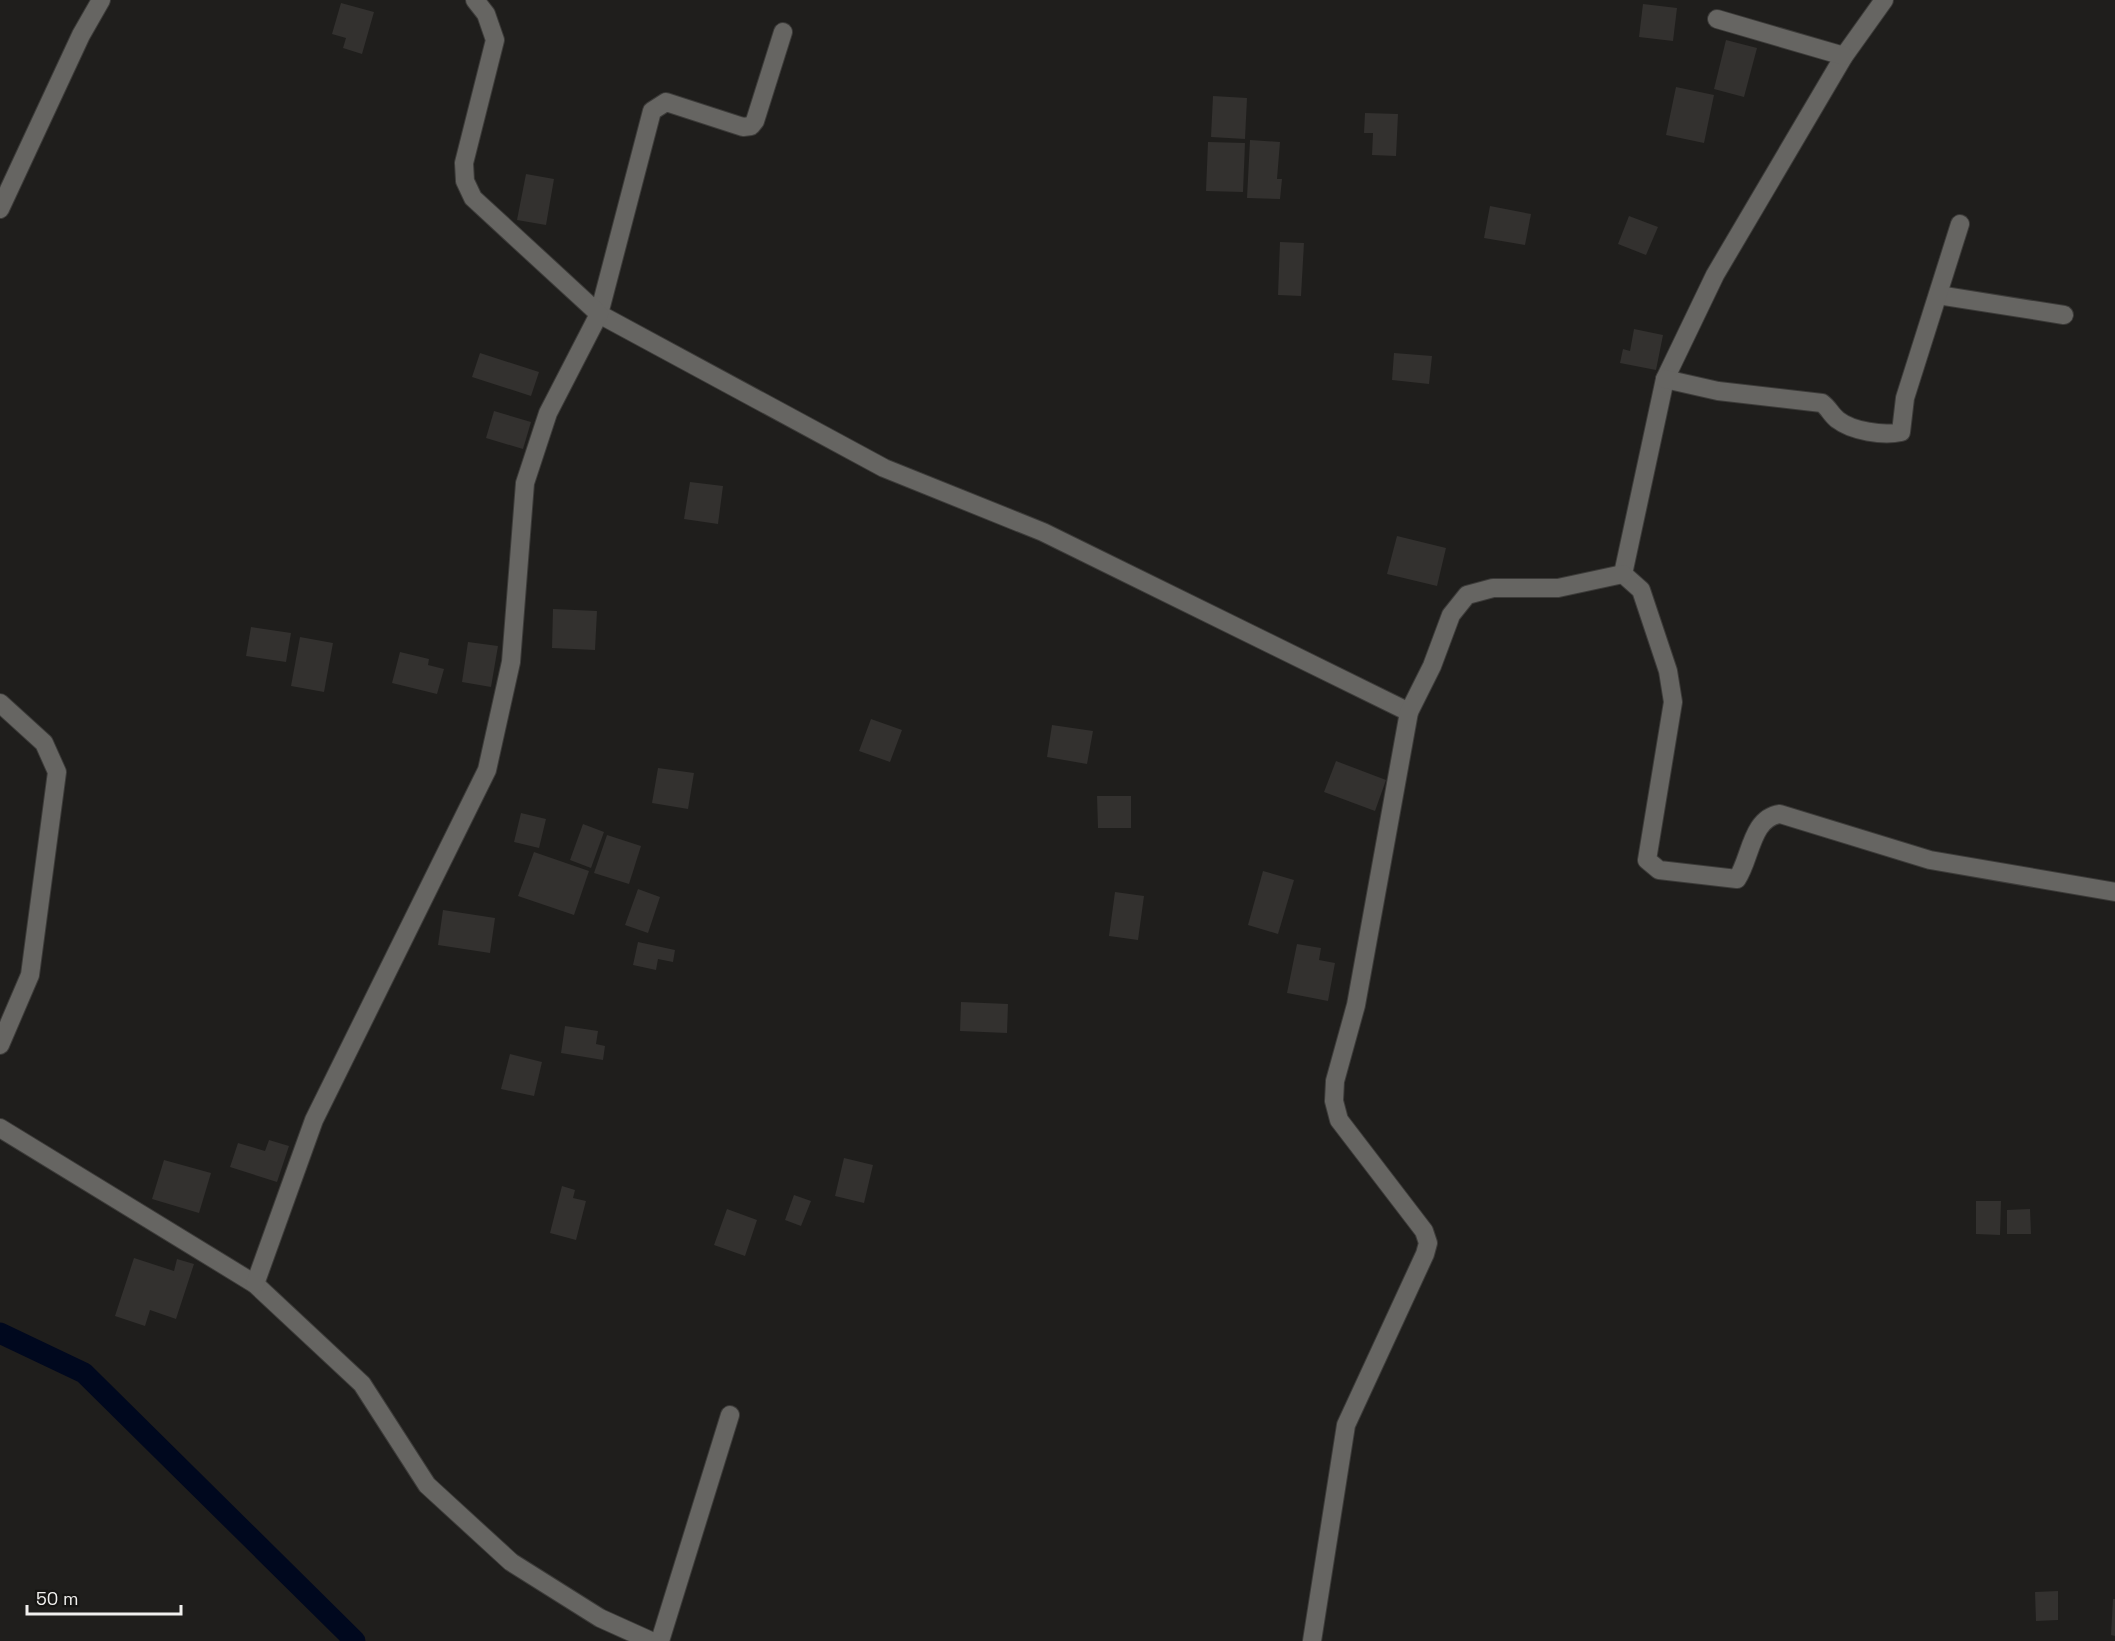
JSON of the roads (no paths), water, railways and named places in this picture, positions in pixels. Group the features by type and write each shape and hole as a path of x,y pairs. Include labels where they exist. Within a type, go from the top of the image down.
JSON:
{"street":[{"path":"0,209 81,35 101,0"},
{"path":"475,0 486,14 495,40 464,163 465,181 473,198 599,314 884,468 1043,532 1409,711"},
{"path":"1623,574 1665,379 1715,275 1844,56 1884,0"},
{"path":"1717,19 1844,56"},
{"path":"255,1284 314,1120 487,770 511,662 525,483 548,414 599,314 652,111 666,102 743,127 751,126 755,121 783,32"},
{"path":"1665,379 1718,391 1822,403 1830,408 1835,418 1846,425 1889,434 1901,432 1905,398 1960,224"},
{"path":"1938,296 2064,315"},
{"path":"1312,1641 1346,1425 1428,1243 1424,1231 1340,1120 1334,1101 1335,1081 1356,1005 1409,711 1432,666 1451,615 1467,595 1493,588 1558,588 1598,582 1623,574"},
{"path":"1623,574 1641,590 1668,672 1673,702 1648,847 1647,860 1659,870 1737,879 1743,870 1760,823 1769,816 1779,814 1930,860 2115,892"},
{"path":"0,703 44,743 57,772 30,975 0,1045"},
{"path":"0,1128 255,1284 362,1384 427,1485 510,1562 600,1618 651,1641"},
{"path":"660,1641 730,1415"}],"waterway":[{"path":"0,1333 84,1373 355,1641"}]}
